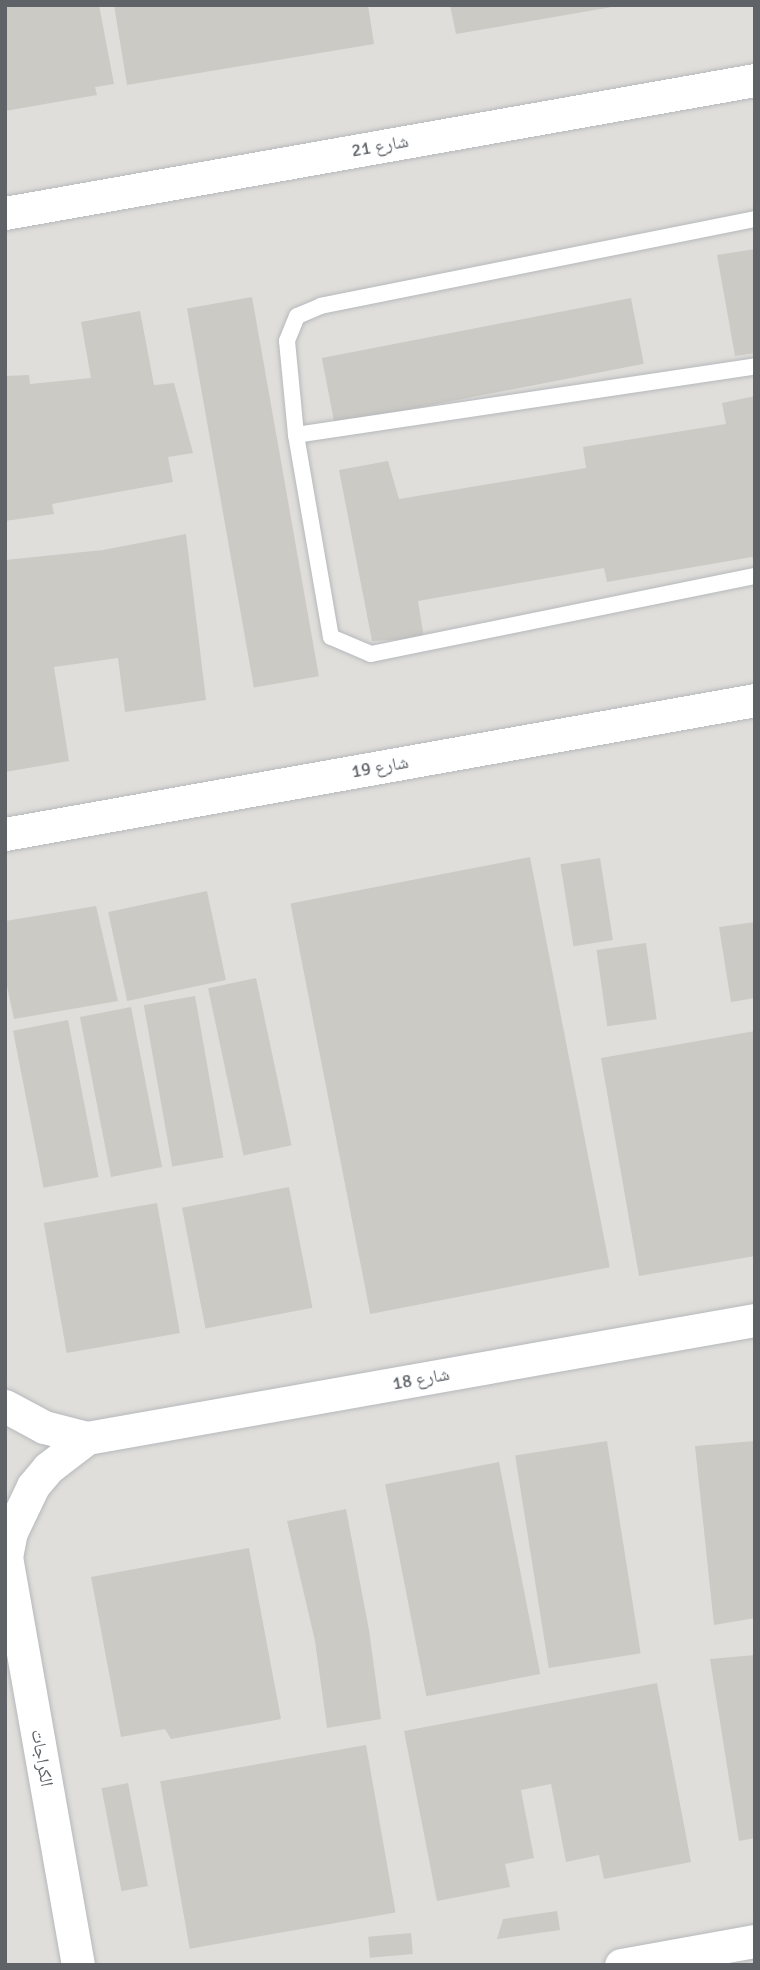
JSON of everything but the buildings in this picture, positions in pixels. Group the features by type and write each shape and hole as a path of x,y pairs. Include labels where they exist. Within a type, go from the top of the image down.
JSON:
{"street":[{"name":"شارع 21","path":"5,213 755,80"},
{"name":"شارع 19","path":"5,834 755,700"},
{"name":"شارع 18","path":"5,1405 44,1427 87,1438 755,1320"},
{"name":"شارع 18","path":"6,1554 11,1532 33,1486 48,1468 87,1438"},
{"name":"الكراجات","path":"6,1554 78,1965"},
{"path":"621,1965 755,1941"}],"lane":[{"path":"755,219 321,306 298,316 287,341 296,436 331,637 371,654 755,576"},
{"path":"296,436 755,366"}],"shaded area":[{"path":"5,5 755,5 755,1965 5,1965"}]}
